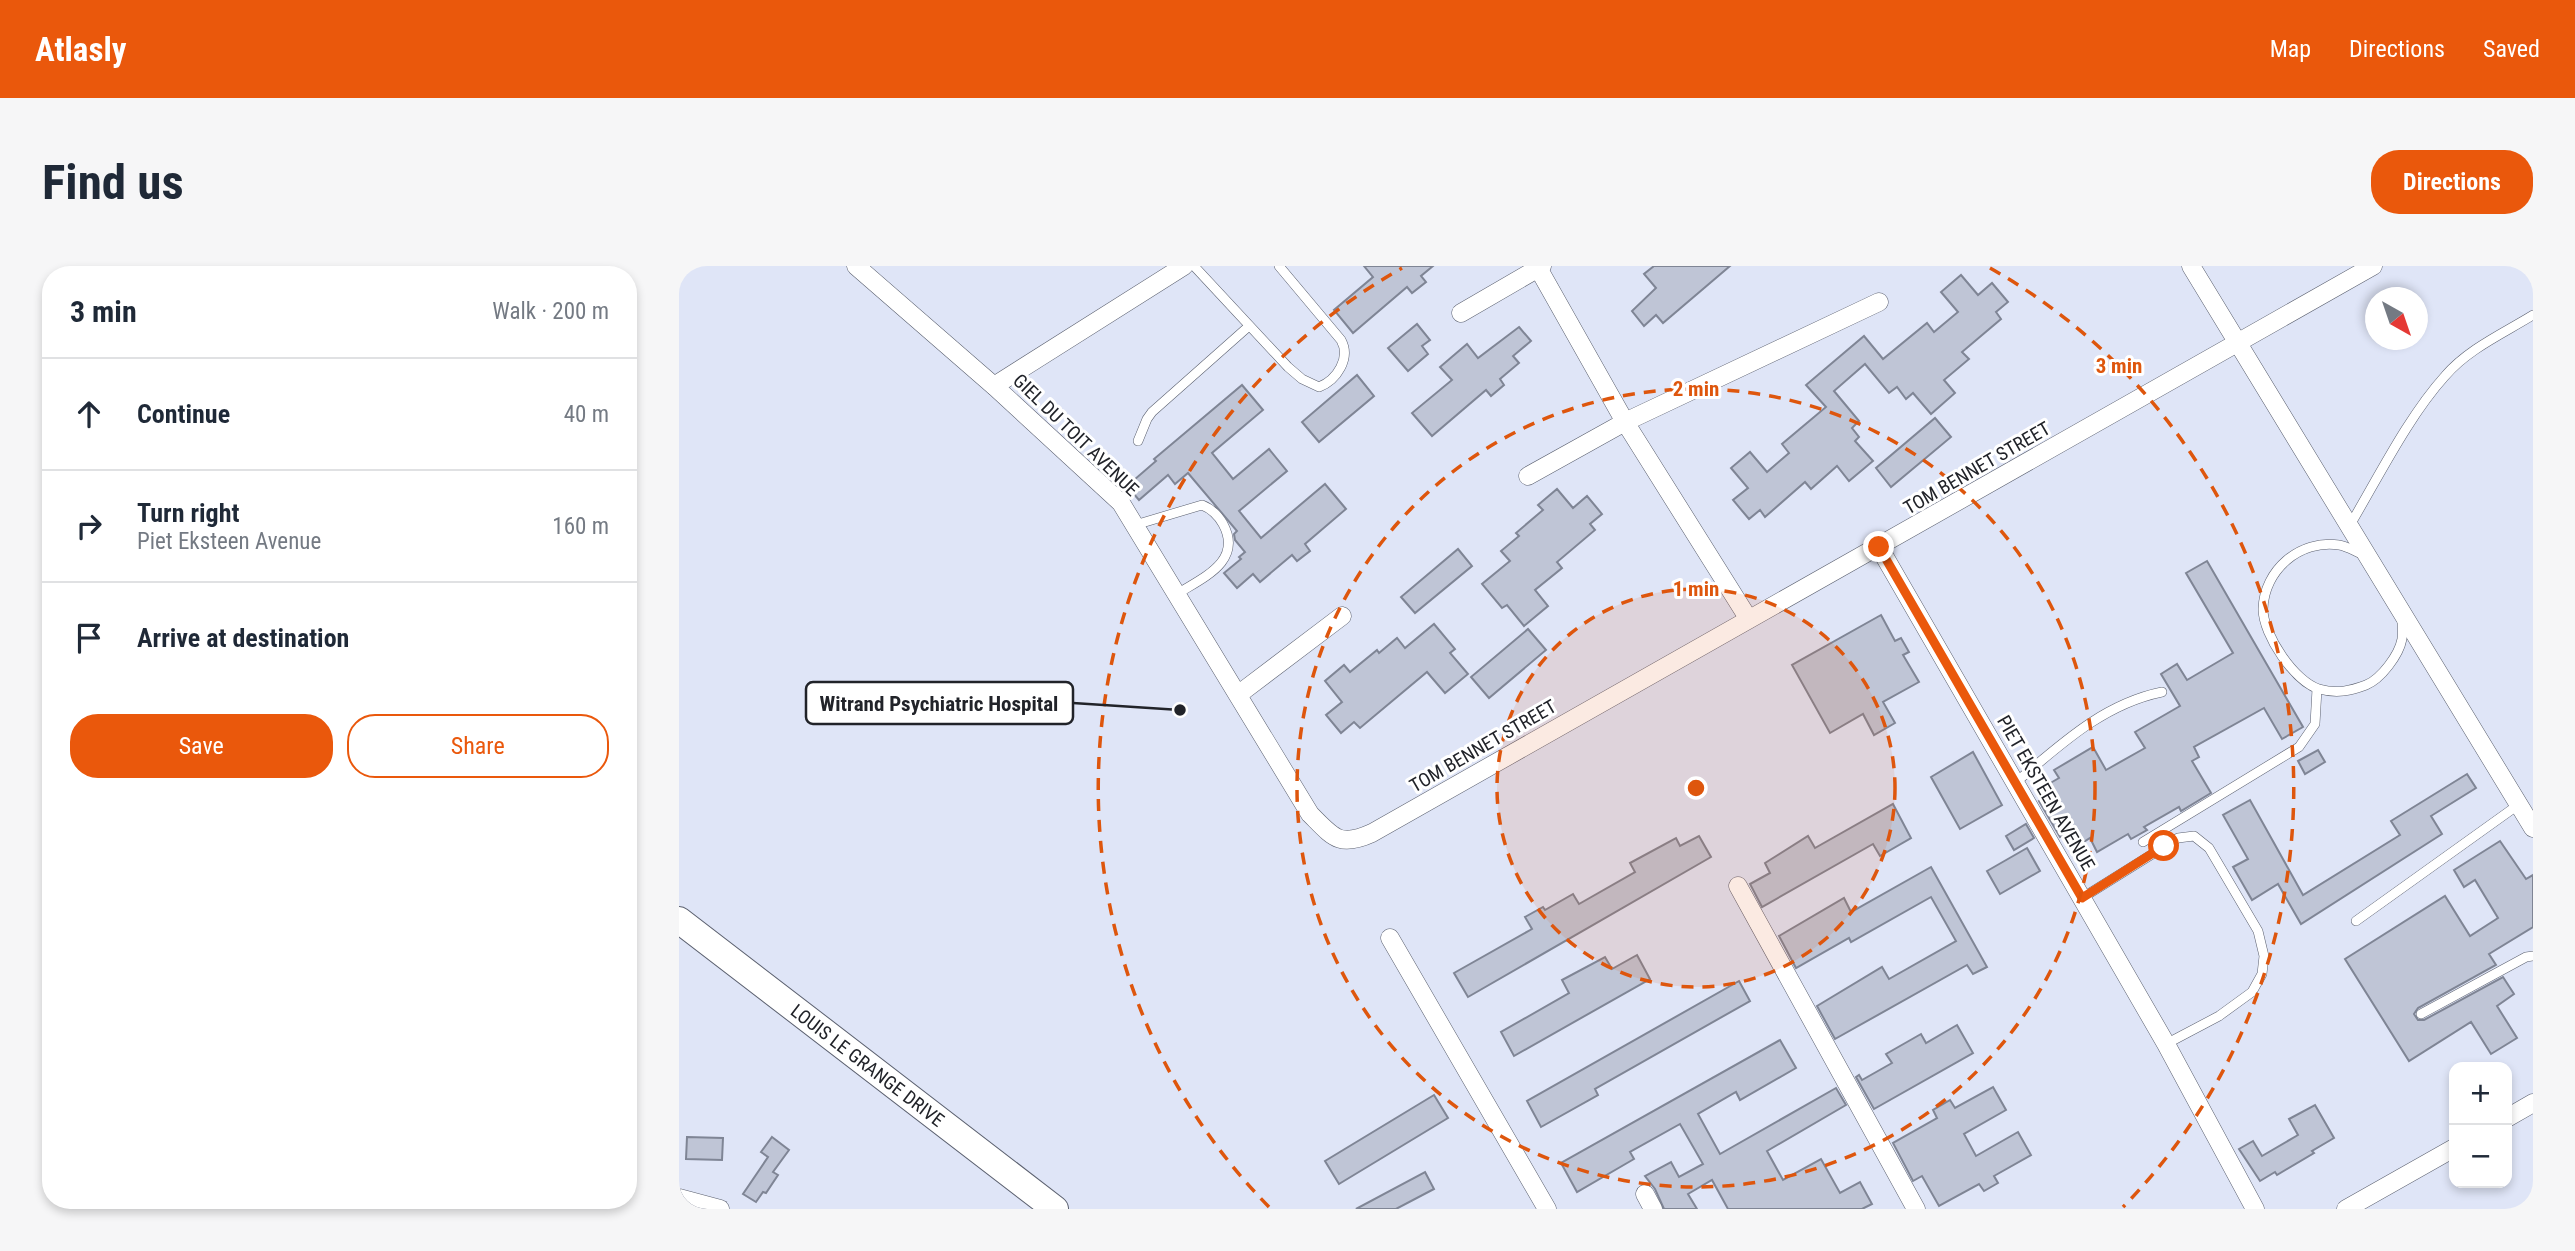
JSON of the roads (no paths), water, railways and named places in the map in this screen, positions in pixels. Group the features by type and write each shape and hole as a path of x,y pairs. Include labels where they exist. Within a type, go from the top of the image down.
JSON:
{"main road":[{"name":"LOUIS LE GRANGE DRIVE","path":"679,920 1055,1209"}],"street":[{"name":"GIEL DU TOIT AVENUE","path":"856,266 994,386 1121,503 1310,814"},
{"path":"994,386 1184,266"},
{"path":"2191,266 2533,828"},
{"name":"TOM BENNET STREET","path":"1310,814 1338,840 1361,838 2373,266"},
{"path":"1461,313 1539,267 1625,422 1748,618"},
{"path":"1528,476 1625,422 1879,302"},
{"name":"PIET EKSTEEN AVENUE","path":"1879,547 2165,1044 2255,1209"},
{"path":"1239,694 1342,616"},
{"path":"1738,886 1916,1209"},
{"path":"1390,938 1546,1209"},
{"path":"2512,1115 2533,1103"},
{"path":"2346,1209 2449,1150"},
{"path":"679,1198 720,1209"}],"lane":[{"path":"1194,266 1288,367 1313,386 1319,387 1327,384 1340,368 1345,359 1346,348 1279,266"},
{"path":"2348,528 2416,417 2446,374 2477,349 2533,315"},
{"path":"1139,441 1152,412 1249,326"},
{"path":"1135,525 1157,521 1202,505 1210,508 1219,517 1230,539 1228,553 1206,576 1177,594"},
{"path":"2365,555 2340,545 2308,546 2285,561 2268,585 2263,610 2270,638 2293,671 2317,689 2345,692 2372,682 2390,664 2402,641 2402,613"},
{"path":"2143,842 2299,747 2315,724 2317,689"},
{"path":"2015,783 2075,733 2113,709 2139,697 2162,692"},
{"path":"2356,921 2518,805"},
{"path":"2082,898 2178,838 2194,836 2209,848 2258,930 2264,957 2262,974 2252,992 2219,1016 2165,1044"},
{"path":"2421,1014 2526,957 2533,956"}],"place":[{"name":"Witrand Psychiatric Hospital","path":"1180,710"}]}
